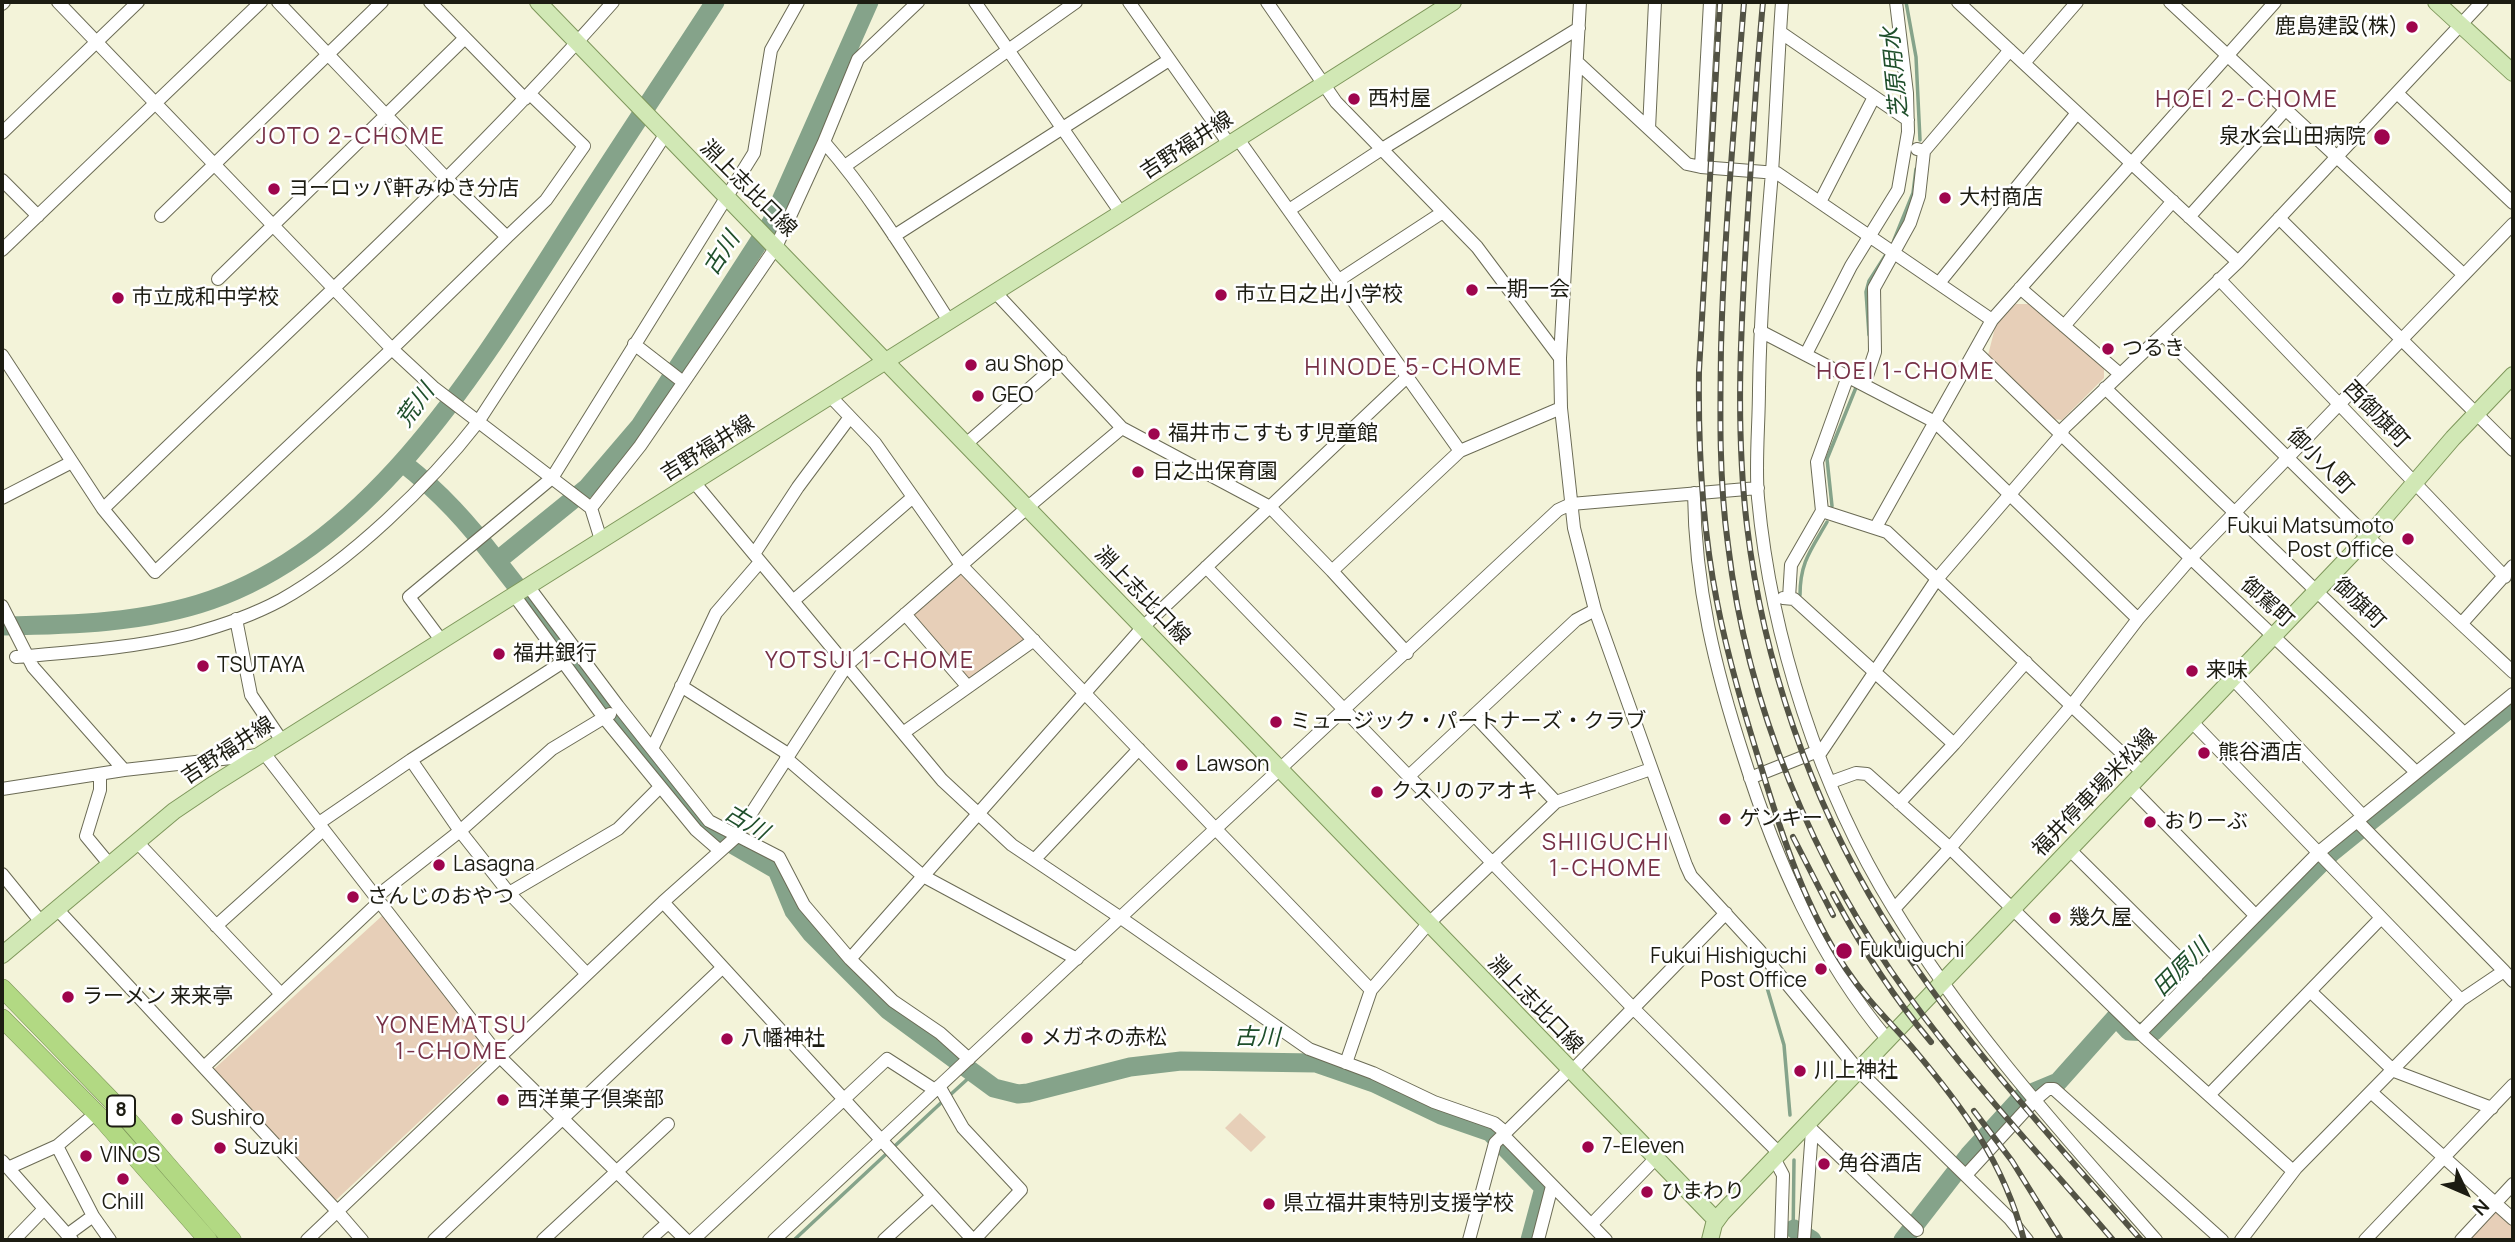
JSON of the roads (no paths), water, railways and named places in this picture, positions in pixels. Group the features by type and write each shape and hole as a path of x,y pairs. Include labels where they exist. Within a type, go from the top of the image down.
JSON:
{"highway":[{"name":"8","path":"2,988 111,1100 232,1240"},
{"name":"8","path":"2,1018 96,1112 208,1240"}],"main road":[{"name":"淵上志比口線","path":"538,2 1716,1220"},
{"path":"2436,2 2513,73"},
{"name":"吉野福井線","path":"2,955 184,804 1234,142 1447,3"},
{"name":"福井停車場米松線","path":"1710,1240 1716,1220 1777,1156 1810,1128 1858,1071 2368,537 2475,414 2513,375"}],"street":[{"path":"58,2 392,349 433,387 583,502 601,540"},
{"path":"2,133 138,2"},
{"path":"2,250 261,2"},
{"path":"278,2 446,178 507,237"},
{"path":"161,216 382,2"},
{"path":"3,359 103,509 155,572 546,200 584,146 527,96 430,2"},
{"path":"103,509 446,178 527,96 613,2"},
{"path":"441,640 409,597 552,478 754,152 771,50 798,2"},
{"path":"583,502 640,446 677,378 769,239 824,142 858,59 918,2"},
{"path":"975,2 1121,213"},
{"path":"845,166 1076,2"},
{"path":"1129,2 1169,60 1289,210 1460,451"},
{"path":"1268,2 1336,102 1477,247 1560,358"},
{"path":"1580,2 1560,358 1561,408 1571,504 1574,528 1595,610 1688,872 1759,950 1858,1071 1966,1175 2027,1240"},
{"path":"1648,129 1655,2"},
{"path":"1701,167 1710,2"},
{"path":"1782,2 1760,331 1758,488 1773,598 1802,705 1848,821 1894,909 1944,981 2035,1100 2156,1240"},
{"path":"1806,354 1851,266 1898,190 1908,120 1896,2"},
{"path":"1958,2 2238,261"},
{"path":"2024,63 2077,2"},
{"path":"2170,2 2464,275"},
{"path":"1876,527 1992,320 2275,2"},
{"path":"1750,778 1819,753 1937,579 2061,435 2064,428 2238,261 2482,2"},
{"path":"1289,210 1382,149 1579,28"},
{"path":"1780,32 1908,120"},
{"path":"218,279 466,38"},
{"path":"1864,384 1875,352 1874,288 1910,223 1919,196 1923,151 2010,50"},
{"path":"894,236 1169,60"},
{"path":"1577,62 1687,164 1772,171 1785,177 1992,320"},
{"path":"2397,93 2513,203"},
{"path":"1820,202 1874,97"},
{"path":"2189,217 2286,109"},
{"path":"1939,283 2077,113"},
{"path":"23,655 146,643 191,634 279,601 304,586 354,547 415,493 478,422 665,135"},
{"path":"824,142 845,166 894,236 949,321"},
{"path":"1906,146 1923,151"},
{"path":"2,180 37,216"},
{"path":"2064,326 2173,201"},
{"path":"1339,280 1443,212"},
{"path":"2279,218 2475,414 2512,447"},
{"path":"1894,909 2072,705 2138,619 2190,559 2513,224"},
{"name":"西御旗町","path":"2219,279 2415,483 2509,572"},
{"path":"2020,288 2120,374"},
{"path":"995,292 1122,428 1269,507 1407,653"},
{"path":"1760,331 1935,422 2138,619"},
{"name":"御小人町","path":"2162,335 2368,537 2513,672"},
{"path":"634,344 677,378"},
{"name":"御駕町","path":"1975,351 2416,772"},
{"path":"966,444 1061,361"},
{"path":"850,959 1143,627 1408,376"},
{"path":"1789,598 1791,565 1822,511 1816,462 1848,376"},
{"name":"御旗町","path":"2105,388 2464,733"},
{"path":"830,396 875,443 961,565 1371,990"},
{"path":"1332,571 1460,451 1561,408"},
{"path":"652,749 716,613 757,558 799,487 850,417"},
{"path":"307,1240 736,836 847,665 1122,428"},
{"path":"2,496 72,461"},
{"path":"694,482 942,780 1012,845 1309,1049 1373,1073 1434,1102 1494,1123 1606,1240"},
{"path":"774,1240 1554,514 1571,504 1758,488"},
{"path":"1694,493 1696,554 1704,616 1722,689 1773,843 1809,921 1846,986 1888,1040"},
{"path":"793,601 913,497"},
{"path":"1822,511 1887,532 2143,773"},
{"path":"1206,567 1777,1156 1783,1175 1783,1239 1803,1239 1810,1128"},
{"path":"2462,623 2509,572"},
{"path":"521,590 563,662 605,719 696,830 719,850"},
{"path":"521,590 709,821 779,857 804,905 850,959 893,1001 940,1033 969,1059"},
{"path":"1773,598 1794,599 1954,744"},
{"path":"2,606 23,655 124,770"},
{"path":"1409,776 1576,620 1595,610"},
{"path":"905,614 968,687"},
{"path":"236,619 251,695 282,741"},
{"path":"903,733 1034,640"},
{"path":"216,926 321,827 411,760 563,662"},
{"path":"1899,803 2026,662"},
{"path":"2234,679 2513,981"},
{"path":"681,686 787,756 923,876 1077,959"},
{"path":"2140,1032 2319,852 2513,694"},
{"path":"204,1067 377,899 460,831 552,749 605,719 618,706"},
{"path":"1474,715 1556,802"},
{"path":"2192,722 2461,1000"},
{"path":"1035,859 1139,749"},
{"path":"2,789 124,770 262,754 500,1057 686,1240"},
{"path":"411,760 460,831 509,893 587,974"},
{"path":"1346,1063 1371,990 1428,924 1556,802 1651,769"},
{"path":"1831,782 1856,773 1867,774 2014,908 2140,1032 2293,1171"},
{"path":"100,774 100,790 86,836 110,865"},
{"path":"509,893 618,829 660,787"},
{"path":"2130,787 2256,916"},
{"path":"137,842 281,994"},
{"path":"2070,850 2197,976"},
{"path":"2,874 41,922"},
{"path":"663,902 843,1100 974,1240 1021,1190 963,1128 937,1088 887,1059 843,1100 693,1240"},
{"path":"57,909 362,1240"},
{"path":"1469,1240 1495,1143 1726,913"},
{"path":"2209,1095 2381,918"},
{"path":"434,1240 722,968"},
{"path":"2260,1240 2246,1236 2293,1171 2461,1000 2504,971"},
{"path":"2311,991 2394,1071 2492,1108"},
{"path":"2365,1240 2513,1085"},
{"path":"1966,1175 2035,1100 2048,1089 2058,1091 2222,1240"},
{"path":"2372,1093 2513,1219"},
{"path":"93,1216 69,1238 5,1165 57,1146 96,1112"},
{"path":"543,1240 668,1124"},
{"path":"1810,1128 1917,1230"},
{"path":"57,1146 93,1216 110,1240"},
{"path":"1591,1225 1655,1159"},
{"path":"2461,1240 2513,1184"},
{"path":"1538,1240 1552,1186"},
{"path":"884,1240 932,1196"},
{"path":"14,1240 44,1209"},
{"path":"649,1240 668,1223"}],"waterway":[{"name":"荒川","path":"2,626 108,621 186,608 211,600 271,572 326,535 376,490 422,439 465,384 715,2"},
{"name":"古川","path":"869,2 771,223 640,426 587,488 497,561 706,829 777,870 794,911 811,933 888,1010 994,1088 1018,1094 1028,1093 1130,1067 1181,1061 1316,1063 1374,1083 1441,1115 1490,1132 1544,1188 1530,1240"},
{"name":"芝原用水","path":"1906,2 1916,57 1920,140"},
{"name":"芝原用水","path":"1894,240 1913,193 1916,169"},
{"name":"芝原用水","path":"1869,335 1866,292 1869,281 1885,256"},
{"name":"芝原用水","path":"1859,378 1865,362"},
{"name":"芝原用水","path":"1832,506 1827,459 1857,385"},
{"path":"403,463 453,509 497,561"},
{"name":"芝原用水","path":"1800,595 1804,565 1827,522"},
{"name":"田原川","path":"1903,1240 1969,1155 2022,1097 2058,1082 2116,1017 2129,1031 2153,1032 2332,852 2513,706"},
{"path":"1763,974 1784,1045 1790,1115"},
{"path":"949,1096 973,1074"},
{"path":"794,1240 943,1101"},
{"path":"1793,1240 1794,1160"},
{"name":"田原川","path":"1794,1229 1812,1240"}],"railway":[{"path":"1720,2 1699,400 1704,516 1726,645 1778,822 1819,922 1854,980 1930,1068 1979,1136 2005,1185 2024,1240"},
{"path":"1744,2 1722,305 1722,472 1725,521 1737,605 1768,723 1814,838 1874,945 1908,995 1957,1058 2113,1240"},
{"path":"1763,2 1741,338 1741,451 1754,577 1793,728 1833,825 1856,871 1910,960 1972,1043 2141,1240"},
{"path":"1793,837 1833,915"},
{"path":"1833,894 1878,971 1931,1042"},
{"path":"1974,1111 2012,1161 2061,1240"}],"place":[{"name":"鹿島建設(株)","path":"2412,27"},
{"name":"西村屋","path":"1354,99"},
{"name":"泉水会山田病院","path":"2382,137"},
{"name":"ヨーロッパ軒みゆき分店","path":"274,189"},
{"name":"大村商店","path":"1945,198"},
{"name":"一期一会","path":"1472,290"},
{"name":"市立日之出小学校","path":"1221,295"},
{"name":"市立成和中学校","path":"118,298"},
{"name":"つるき","path":"2108,349"},
{"name":"au Shop","path":"971,365"},
{"name":"GEO","path":"978,396"},
{"name":"福井市こすもす児童館","path":"1154,434"},
{"name":"日之出保育園","path":"1138,472"},
{"name":"Fukui Matsumoto Post Office","path":"2408,539"},
{"name":"福井銀行","path":"499,654"},
{"name":"TSUTAYA","path":"203,666"},
{"name":"来味","path":"2192,671"},
{"name":"ミュージック・パートナーズ・クラブ","path":"1276,722"},
{"name":"熊谷酒店","path":"2204,753"},
{"name":"Lawson","path":"1182,765"},
{"name":"クスリのアオキ","path":"1377,792"},
{"name":"ゲンキー","path":"1725,819"},
{"name":"おりーぶ","path":"2150,822"},
{"name":"Lasagna","path":"439,865"},
{"name":"さんじのおやつ","path":"353,897"},
{"name":"幾久屋","path":"2055,918"},
{"name":"Fukuiguchi","path":"1844,951"},
{"name":"Fukui Hishiguchi Post Office","path":"1821,969"},
{"name":"ラーメン 来来亭","path":"68,997"},
{"name":"メガネの赤松","path":"1027,1038"},
{"name":"八幡神社","path":"727,1039"},
{"name":"川上神社","path":"1800,1071"},
{"name":"西洋菓子倶楽部","path":"503,1100"},
{"name":"Sushiro","path":"177,1119"},
{"name":"7-Eleven","path":"1588,1147"},
{"name":"Suzuki","path":"220,1148"},
{"name":"VINOS","path":"86,1156"},
{"name":"角谷酒店","path":"1824,1164"},
{"name":"Chill","path":"123,1179"},
{"name":"ひまわり","path":"1647,1192"},
{"name":"県立福井東特別支援学校","path":"1269,1204"}],"district":[{"name":"HOEI 2-CHOME","path":"2247,101"},
{"name":"JOTO 2-CHOME","path":"351,138"},
{"name":"HINODE 5-CHOME","path":"1414,369"},
{"name":"HOEI 1-CHOME","path":"1906,373"},
{"name":"YOTSUI 1-CHOME","path":"870,662"},
{"name":"SHIIGUCHI 1-CHOME","path":"1606,857"},
{"name":"YONEMATSU 1-CHOME","path":"452,1040"}]}
